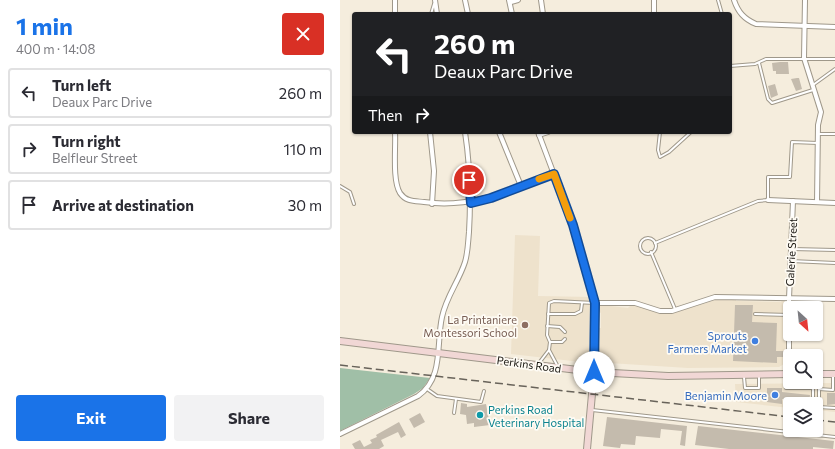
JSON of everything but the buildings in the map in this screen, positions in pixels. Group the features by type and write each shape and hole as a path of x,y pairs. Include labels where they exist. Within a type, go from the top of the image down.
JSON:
{"main road":[{"name":"Perkins Road","path":"340,341 594,372 668,376 783,374"},
{"path":"587,449 594,372"},
{"path":"823,374 834,374"}],"street":[{"path":"395,0 395,12"},
{"path":"465,0 468,12"},
{"path":"512,12 510,1 518,0"},
{"path":"541,0 543,12"},
{"path":"654,0 654,12"},
{"path":"734,0 739,12 747,20 756,24 835,27"},
{"path":"805,0 803,26 804,58 812,87 820,103 821,112 818,134 817,202"},
{"path":"435,2 437,12"},
{"path":"395,134 396,183 406,200 432,204 471,203 554,174"},
{"path":"430,134 434,170 432,204"},
{"path":"340,434 418,396 427,388 434,376 444,308 466,261 471,203 469,159 465,134"},
{"path":"500,134 521,186"},
{"path":"539,134 573,225 595,303 594,372"},
{"path":"768,200 835,203"},
{"name":"Galerie Street","path":"789,298 793,201"},
{"path":"595,303 635,302 660,311 676,310 715,297 835,299"}],"lane":[{"path":"718,0 721,12"},
{"path":"432,12 435,2"},
{"path":"732,66 759,63 766,59 835,59"},
{"path":"759,63 768,99 772,103 812,87 835,69"},
{"path":"660,134 658,150 660,157 674,148 689,134"},
{"path":"818,134 835,134"},
{"path":"655,243 758,201 768,200 768,177 790,177 792,142 818,143"},
{"path":"340,186 350,192 354,204"},
{"path":"648,238 653,240 655,243 655,249 652,252 646,253 642,250 641,244 644,240 648,238"},
{"path":"791,249 835,250"},
{"path":"652,252 676,310"},
{"path":"791,262 835,264"},
{"path":"537,365 549,350 550,342 547,335 548,305 551,302 595,303"},
{"path":"548,314 575,314 581,311 582,303"},
{"path":"755,314 783,315"},
{"path":"547,326 560,327 564,332"},
{"path":"550,342 562,342 564,339"},
{"path":"549,350 559,368"},
{"path":"834,374 833,390 819,389 819,407 835,408"},
{"path":"744,375 745,388 759,388 759,375"},
{"path":"427,388 437,396 481,402 484,391"},
{"path":"454,413 456,399"},
{"path":"591,409 835,437"}],"shaded area":[{"path":"515,235 540,236 538,296 592,297 589,352 587,358 581,362 511,354"},
{"path":"718,299 736,299 736,301 781,302 782,300 784,301 783,301 783,341 786,341 786,349 783,349 783,365 779,367 688,368 609,363 599,355 599,328 601,328 601,313 599,312 599,307 602,305 628,308 630,306 638,306 671,314"},
{"path":"823,383 835,383 835,412 823,411 823,397 783,397 783,407 736,402 735,384 783,384 783,389 823,389"}],"green space":[{"path":"340,368 430,378 423,388 414,394 340,431"}],"railway":[{"path":"340,365 783,416"},
{"path":"823,421 835,422"}],"slow traffic":[{"path":"539,179 554,174 570,218"}],"place":[{"name":"La Printaniere Montessori School","path":"525,325"},
{"name":"Sprouts Farmers Market","path":"755,341"},
{"name":"Benjamin Moore","path":"775,395"},
{"name":"Perkins Road Veterinary Hospital","path":"480,415"}],"route":[{"path":"469,180 471,203 491,198 554,174 573,225 595,303 594,372"}]}
